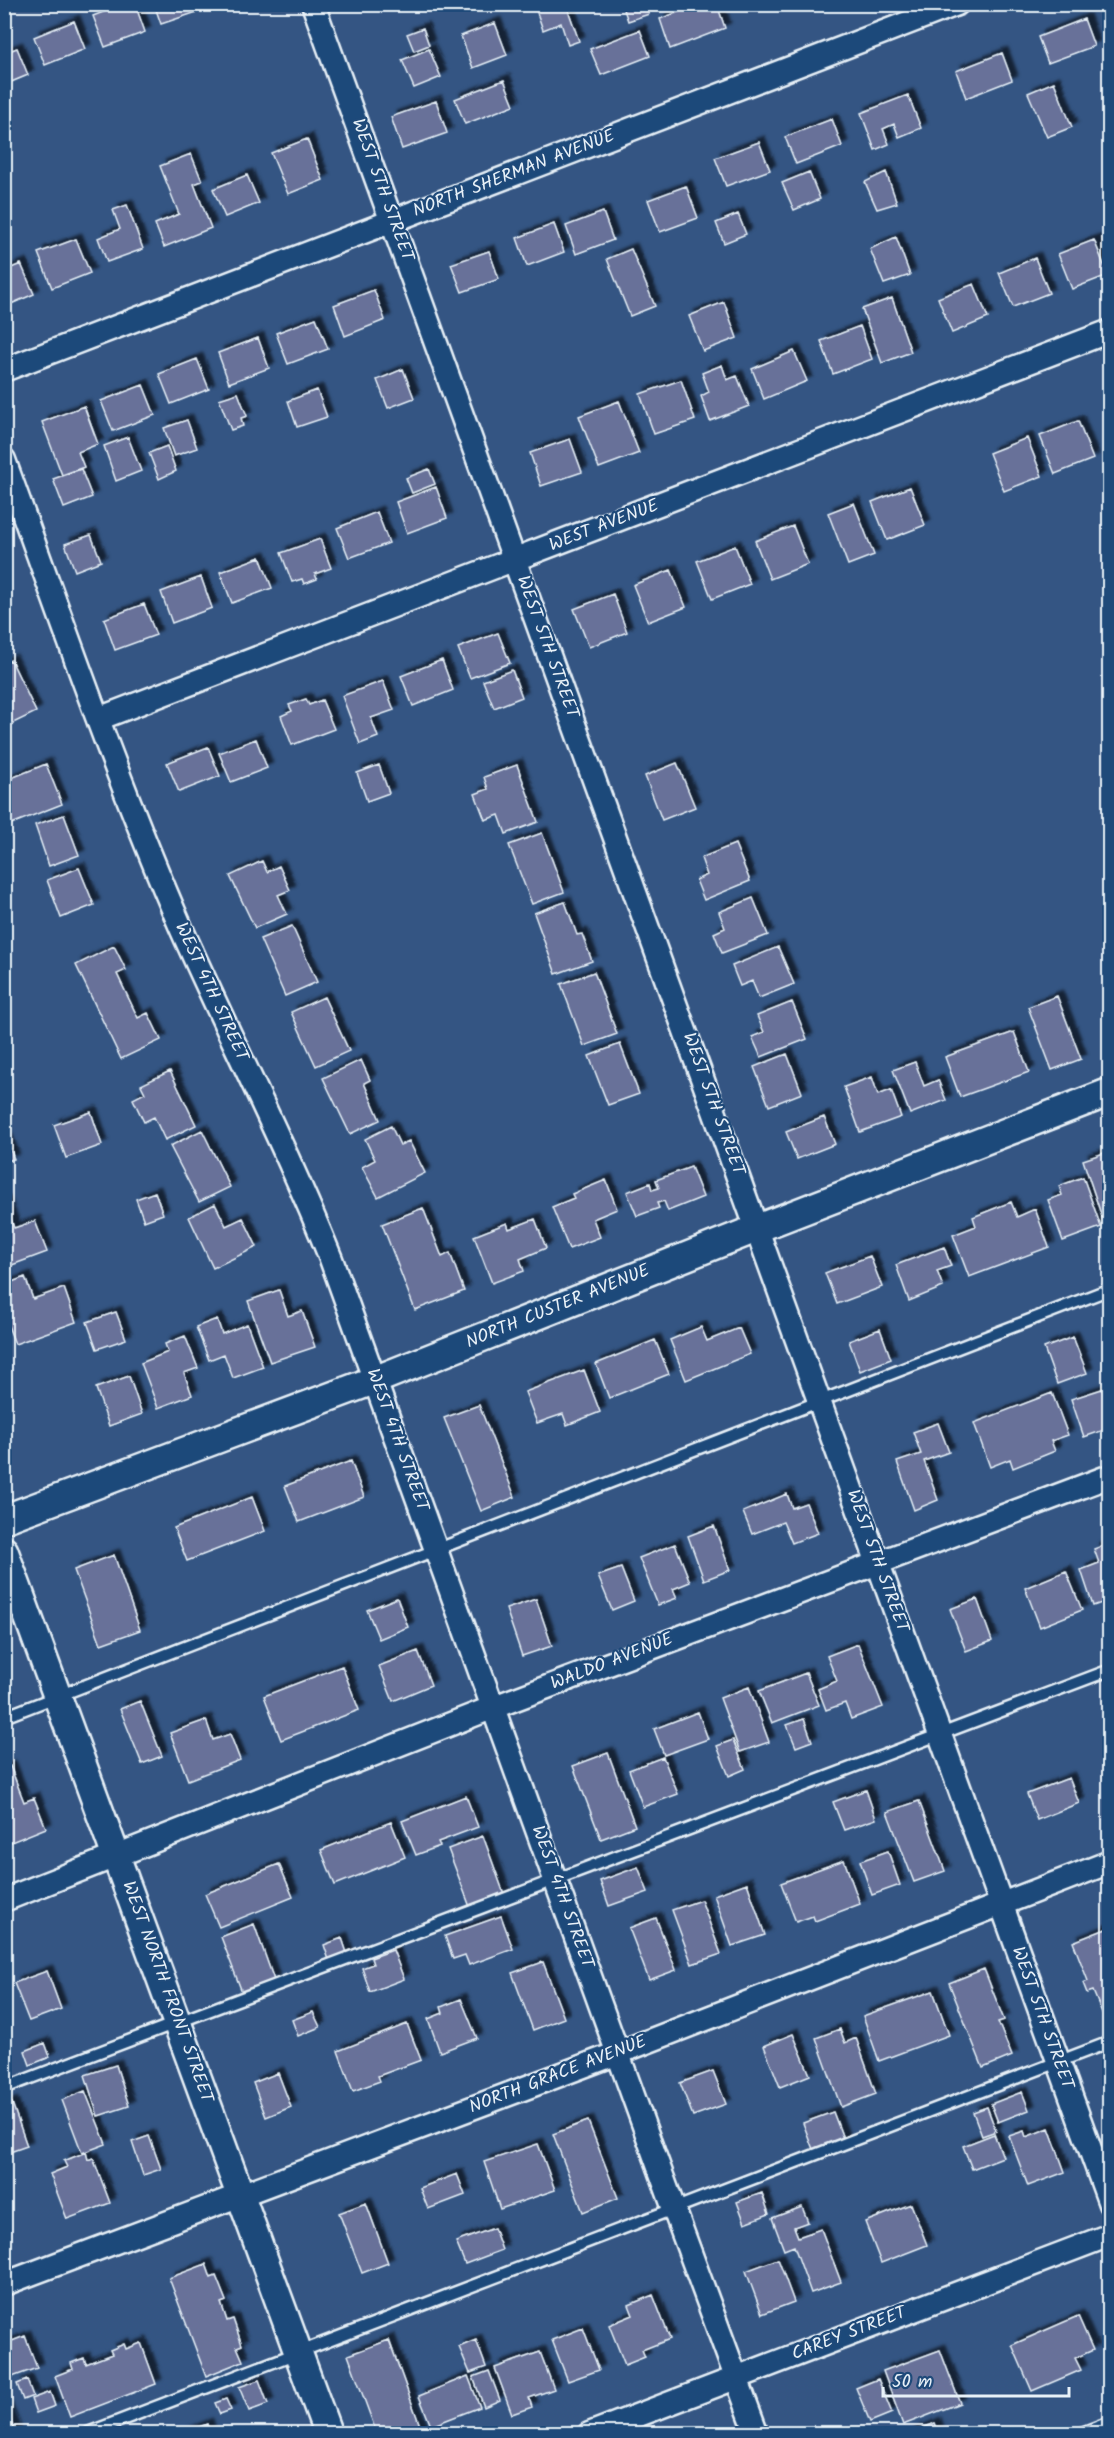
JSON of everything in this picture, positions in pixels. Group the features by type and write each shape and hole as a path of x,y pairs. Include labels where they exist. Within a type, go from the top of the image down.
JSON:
{"street":[{"name":"WEST 5TH STREET","path":"314,4 1110,2204"},
{"name":"NORTH SHERMAN AVENUE","path":"4,369 957,4"},
{"name":"WEST AVENUE","path":"98,719 1110,331"},
{"name":"WEST 4TH STREET","path":"4,460 98,719 182,931 308,1201 437,1549 757,2433"},
{"name":"NORTH CUSTER AVENUE","path":"4,1519 375,1380 1110,1092"},
{"name":"WALDO AVENUE","path":"4,1900 494,1707 1110,1476"},
{"name":"WEST NORTH FRONT STREET","path":"4,1551 328,2433"},
{"name":"NORTH GRACE AVENUE","path":"4,2284 618,2053 1110,1862"},
{"name":"CAREY STREET","path":"589,2433 1110,2235"}],"lane":[{"path":"4,1717 1110,1289"},
{"path":"4,2088 1110,1670"},
{"path":"85,2433 1110,2042"},
{"path":"1079,2433 1110,2422"}],"building":[{"path":"124,4 135,4 145,32 105,47 93,16"},
{"path":"154,4 205,4 206,9 161,24"},
{"path":"534,4 566,4 579,41 568,45 561,23 543,30"},
{"path":"622,4 646,4 649,14 628,21"},
{"path":"699,4 717,4 725,28 670,49 660,19"},
{"path":"1084,19 1094,46 1048,63 1038,37"},
{"path":"74,21 85,49 45,65 34,37"},
{"path":"495,23 507,55 473,68 461,36"},
{"path":"423,28 429,45 414,51 407,34"},
{"path":"640,30 650,56 601,75 590,49"},
{"path":"17,48 28,75 4,85 4,53"},
{"path":"429,49 441,77 414,88 402,60"},
{"path":"1002,53 1012,80 966,98 956,71"},
{"path":"504,80 514,105 465,124 455,99"},
{"path":"1054,82 1072,127 1047,137 1028,93"},
{"path":"908,95 921,128 899,137 894,124 883,129 889,144 875,150 861,113"},
{"path":"436,101 447,133 402,149 391,117"},
{"path":"832,119 842,146 796,164 785,137"},
{"path":"307,139 323,180 288,194 271,153"},
{"path":"759,142 770,170 726,186 715,158"},
{"path":"191,154 202,181 194,184 211,228 164,247 155,224 179,214 160,166"},
{"path":"809,172 820,199 794,210 782,183"},
{"path":"886,172 897,203 877,209 865,182"},
{"path":"247,175 259,203 225,217 213,189"},
{"path":"686,186 698,218 660,232 648,200"},
{"path":"127,205 143,249 107,262 98,238 120,229 113,210"},
{"path":"603,212 613,240 576,254 566,226"},
{"path":"738,214 746,234 724,243 716,223"},
{"path":"554,224 564,252 527,266 517,238"},
{"path":"896,237 910,275 884,284 870,249"},
{"path":"76,239 90,273 52,288 38,253"},
{"path":"1094,240 1108,275 1072,289 1058,254"},
{"path":"631,249 655,306 630,316 607,259"},
{"path":"489,251 499,279 462,292 451,264"},
{"path":"1035,258 1049,293 1013,307 999,273"},
{"path":"21,264 34,294 4,307 4,271"},
{"path":"974,284 988,318 952,333 938,298"},
{"path":"374,290 385,320 345,336 334,305"},
{"path":"892,298 911,352 882,363 862,309"},
{"path":"724,302 737,338 703,351 689,316"},
{"path":"316,318 328,349 288,364 276,333"},
{"path":"860,326 872,359 833,374 821,341"},
{"path":"258,338 269,368 229,383 218,353"},
{"path":"794,351 807,381 764,399 752,369"},
{"path":"197,359 209,389 171,404 159,374"},
{"path":"722,365 727,380 737,376 749,406 710,421 701,396 709,392 702,373"},
{"path":"403,369 414,398 388,408 377,380"},
{"path":"681,380 695,420 654,434 640,394"},
{"path":"143,385 155,415 113,431 101,401"},
{"path":"317,390 327,417 297,427 288,401"},
{"path":"238,393 247,416 241,418 243,426 231,430 219,399"},
{"path":"619,401 639,453 599,468 579,416"},
{"path":"84,406 98,444 78,452 84,467 62,475 42,422"},
{"path":"187,420 197,448 174,456 164,428"},
{"path":"1078,421 1093,459 1055,474 1040,436"},
{"path":"128,437 141,471 116,481 104,446"},
{"path":"1027,438 1042,476 1004,491 989,453"},
{"path":"570,439 582,472 541,486 530,453"},
{"path":"167,446 176,471 159,479 149,453"},
{"path":"81,469 92,497 64,508 53,479"},
{"path":"429,469 435,484 412,493 406,478"},
{"path":"436,487 447,518 407,533 396,502"},
{"path":"910,487 925,525 887,540 872,502"},
{"path":"854,503 874,555 848,565 828,513"},
{"path":"377,512 389,543 349,558 337,528"},
{"path":"793,526 808,564 770,579 755,541"},
{"path":"91,535 101,561 75,571 65,544"},
{"path":"320,539 331,568 315,574 317,579 304,584 302,579 292,582 281,553"},
{"path":"735,546 750,584 712,599 697,561"},
{"path":"260,557 272,588 232,603 220,572"},
{"path":"671,570 686,607 648,622 633,585"},
{"path":"201,577 212,608 172,623 161,592"},
{"path":"613,594 627,632 589,647 574,609"},
{"path":"144,604 156,635 115,650 104,619"},
{"path":"498,633 510,663 470,678 458,648"},
{"path":"11,660 36,712 5,727 4,663"},
{"path":"442,660 453,690 413,706 401,676"},
{"path":"512,670 522,697 494,708 483,681"},
{"path":"383,681 394,710 371,718 378,737 360,744 342,696"},
{"path":"306,699 309,705 322,700 334,729 292,745 281,716 292,711 289,705"},
{"path":"256,739 267,768 231,782 219,753"},
{"path":"208,747 220,776 179,792 167,763"},
{"path":"677,763 695,807 662,820 645,776"},
{"path":"46,764 62,804 4,827 4,781"},
{"path":"379,765 389,793 367,801 357,773"},
{"path":"517,765 538,822 506,834 499,815 485,820 475,794 488,789 484,777"},
{"path":"64,815 79,855 49,866 35,825"},
{"path":"542,833 564,892 532,904 509,845"},
{"path":"735,844 750,881 704,900 696,880 707,875 701,858"},
{"path":"262,861 267,872 279,866 290,890 278,895 287,914 255,928 230,876"},
{"path":"79,868 94,905 61,918 47,880"},
{"path":"753,898 768,935 722,953 714,933 725,928 719,912"},
{"path":"565,902 577,935 582,934 592,961 556,974 534,913"},
{"path":"292,926 317,982 285,996 260,939"},
{"path":"114,946 126,970 117,974 138,1018 148,1013 161,1040 121,1059 76,965"},
{"path":"778,947 794,984 759,998 752,981 740,986 732,966"},
{"path":"594,972 617,1034 584,1046 561,984"},
{"path":"1057,996 1081,1059 1052,1070 1028,1007"},
{"path":"324,997 349,1051 316,1066 291,1012"},
{"path":"792,1002 807,1039 761,1057 752,1037 764,1032 757,1016"},
{"path":"1014,1032 1029,1072 960,1097 945,1057"},
{"path":"620,1044 639,1094 608,1105 589,1056"},
{"path":"787,1054 802,1093 769,1106 754,1067"},
{"path":"361,1060 370,1080 364,1083 380,1120 350,1134 323,1078"},
{"path":"915,1062 924,1086 938,1080 946,1100 910,1114 893,1070"},
{"path":"170,1071 196,1125 165,1140 154,1117 144,1122 133,1099 145,1093 141,1085"},
{"path":"872,1077 878,1095 891,1090 901,1117 860,1132 844,1087"},
{"path":"91,1112 102,1145 66,1158 54,1125"},
{"path":"824,1117 835,1144 797,1159 786,1132"},
{"path":"391,1126 400,1145 409,1141 425,1173 378,1197 362,1167 375,1160 365,1139"},
{"path":"202,1130 230,1187 199,1202 170,1146"},
{"path":"4,1134 14,1159 4,1162"},
{"path":"1110,1151 1110,1221 1104,1223 1083,1160"},
{"path":"691,1167 703,1197 668,1211 664,1201 657,1203 659,1208 637,1216 627,1192 650,1183 652,1190 659,1188 656,1180"},
{"path":"1083,1177 1101,1227 1063,1241 1048,1200 1062,1195 1059,1186"},
{"path":"606,1180 617,1209 593,1219 600,1237 569,1249 552,1207 574,1198 572,1194"},
{"path":"155,1192 163,1214 144,1221 136,1199"},
{"path":"4,1201 14,1228 35,1221 47,1252 12,1265 4,1244"},
{"path":"1011,1202 1017,1217 1035,1209 1049,1247 969,1277 953,1235 976,1226 973,1217"},
{"path":"215,1204 226,1226 243,1218 257,1247 213,1268 189,1217"},
{"path":"423,1208 442,1257 450,1253 464,1291 415,1310 382,1224"},
{"path":"535,1219 546,1248 520,1259 524,1271 492,1283 474,1236 507,1223 509,1229"},
{"path":"944,1247 951,1266 937,1271 943,1287 909,1301 896,1265"},
{"path":"870,1256 882,1287 837,1304 825,1273"},
{"path":"25,1277 33,1299 64,1288 76,1322 15,1344 4,1315 4,1285"},
{"path":"279,1290 288,1316 302,1311 315,1347 270,1362 248,1301"},
{"path":"116,1312 126,1339 97,1349 87,1322"},
{"path":"217,1319 222,1334 247,1324 263,1367 233,1378 224,1354 209,1360 196,1327"},
{"path":"701,1327 707,1341 739,1328 750,1354 686,1380 670,1340"},
{"path":"880,1329 891,1359 860,1371 849,1341"},
{"path":"185,1336 198,1368 184,1373 192,1395 158,1408 141,1363 168,1352 165,1344"},
{"path":"1073,1337 1087,1373 1057,1384 1044,1348"},
{"path":"655,1340 669,1374 609,1398 596,1364"},
{"path":"584,1370 600,1412 567,1425 563,1414 537,1423 525,1392"},
{"path":"129,1376 142,1414 109,1426 96,1388"},
{"path":"1102,1389 1110,1411 1110,1428 1084,1437 1071,1399"},
{"path":"1052,1393 1068,1435 1051,1441 1055,1451 1013,1468 1010,1459 990,1467 974,1423"},
{"path":"479,1405 515,1497 481,1511 444,1418"},
{"path":"938,1423 949,1452 924,1461 938,1500 914,1510 897,1462 921,1454 913,1432"},
{"path":"351,1461 364,1497 299,1522 285,1486"},
{"path":"787,1494 792,1508 806,1503 818,1533 792,1543 783,1522 752,1534 743,1512"},
{"path":"252,1497 265,1531 187,1561 174,1528"},
{"path":"714,1526 730,1570 704,1580 688,1536"},
{"path":"1110,1543 1110,1600 1093,1606 1081,1570 1099,1563 1094,1549"},
{"path":"675,1544 690,1582 673,1589 677,1598 658,1605 639,1558"},
{"path":"114,1555 140,1630 101,1644 74,1570"},
{"path":"621,1568 634,1601 612,1610 598,1576"},
{"path":"1066,1571 1082,1610 1040,1627 1025,1588"},
{"path":"397,1598 408,1627 379,1639 367,1610"},
{"path":"536,1599 552,1646 522,1656 506,1609"},
{"path":"977,1599 992,1641 966,1651 950,1609"},
{"path":"858,1644 883,1707 851,1719 845,1703 826,1710 818,1689 837,1681 827,1656"},
{"path":"418,1651 431,1685 393,1701 379,1666"},
{"path":"342,1666 359,1710 281,1740 264,1696"},
{"path":"806,1673 819,1705 772,1723 759,1691"},
{"path":"749,1687 769,1742 740,1752 720,1698"},
{"path":"140,1701 162,1756 142,1764 120,1709"},
{"path":"698,1712 708,1739 664,1755 654,1729"},
{"path":"804,1719 812,1741 796,1747 787,1725"},
{"path":"206,1720 213,1740 230,1734 240,1760 188,1780 170,1733"},
{"path":"733,1740 745,1769 729,1776 717,1746"},
{"path":"608,1753 635,1826 601,1839 573,1766"},
{"path":"663,1757 678,1794 643,1807 629,1770"},
{"path":"10,1766 24,1802 34,1798 46,1828 4,1845 4,1769"},
{"path":"1069,1778 1079,1803 1037,1820 1027,1794"},
{"path":"866,1790 876,1819 844,1830 833,1802"},
{"path":"466,1796 478,1827 438,1842 440,1846 416,1855 402,1821"},
{"path":"919,1801 945,1871 914,1882 887,1812"},
{"path":"391,1822 405,1857 335,1885 321,1850"},
{"path":"483,1836 504,1894 470,1907 448,1849"},
{"path":"888,1851 900,1885 872,1895 860,1861"},
{"path":"844,1860 860,1904 815,1921 813,1916 796,1922 781,1883"},
{"path":"279,1864 293,1897 219,1927 205,1894"},
{"path":"638,1867 648,1892 609,1906 600,1881"},
{"path":"747,1883 765,1935 732,1946 714,1895"},
{"path":"701,1900 721,1954 692,1964 672,1910"},
{"path":"501,1916 513,1949 469,1965 465,1955 453,1959 445,1936"},
{"path":"656,1918 676,1970 649,1980 629,1928"},
{"path":"254,1924 274,1980 242,1992 221,1937"},
{"path":"1106,1929 1110,1937 1110,2012 1103,2015 1093,1991 1087,1993 1083,1983 1088,1981 1073,1942"},
{"path":"342,1938 348,1956 330,1963 324,1945"},
{"path":"393,1950 404,1979 370,1992 362,1968 373,1964 371,1958"},
{"path":"543,1962 564,2018 533,2030 512,1973"},
{"path":"984,1969 1004,2020 998,2022 1012,2056 983,2068 949,1983"},
{"path":"47,1971 61,2009 29,2021 14,1983"},
{"path":"933,1991 949,2035 879,2061 863,2016"},
{"path":"461,1999 477,2038 440,2052 428,2019 443,2013 441,2007"},
{"path":"313,2012 320,2027 298,2036 292,2020"},
{"path":"407,2024 421,2060 378,2076 380,2081 353,2091 338,2051"},
{"path":"840,2029 845,2043 856,2038 876,2094 841,2107 816,2038"},
{"path":"793,2034 810,2075 780,2087 764,2046"},
{"path":"45,2043 50,2057 30,2065 25,2051"},
{"path":"116,2065 129,2106 98,2116 85,2075"},
{"path":"713,2071 726,2104 693,2116 680,2083"},
{"path":"278,2073 291,2107 266,2117 253,2083"},
{"path":"85,2091 106,2144 82,2153 62,2100"},
{"path":"1022,2092 1029,2110 998,2122 991,2104"},
{"path":"12,2103 27,2146 10,2152 4,2136 4,2106"},
{"path":"987,2107 996,2131 982,2136 973,2112"},
{"path":"833,2112 844,2141 814,2152 803,2123"},
{"path":"588,2121 618,2198 583,2212 553,2134"},
{"path":"1049,2128 1065,2172 1028,2186 1009,2136 1024,2131 1026,2137"},
{"path":"994,2134 1003,2157 972,2169 963,2146"},
{"path":"149,2136 161,2169 143,2175 132,2142"},
{"path":"538,2144 555,2190 500,2209 484,2162"},
{"path":"86,2152 88,2160 93,2158 110,2203 67,2219 50,2174 67,2167 64,2161"},
{"path":"457,2174 465,2195 428,2209 420,2188"},
{"path":"762,2193 769,2214 745,2223 737,2202"},
{"path":"366,2203 388,2263 362,2273 339,2213"},
{"path":"911,2204 927,2245 881,2263 865,2222"},
{"path":"802,2207 808,2222 794,2227 798,2237 821,2229 841,2282 811,2293 794,2246 784,2250 772,2218"},
{"path":"494,2228 502,2250 465,2264 456,2242"},
{"path":"778,2259 794,2302 762,2314 746,2271"},
{"path":"206,2264 211,2278 216,2276 226,2301 221,2303 227,2321 233,2319 242,2345 237,2347 243,2361 206,2376 169,2278"},
{"path":"653,2295 670,2339 642,2350 645,2357 625,2365 609,2325 633,2315 629,2305"},
{"path":"1078,2316 1093,2350 1075,2358 1081,2370 1032,2391 1012,2345"},
{"path":"583,2328 599,2370 568,2381 552,2340"},
{"path":"25,2336 37,2368 4,2380 4,2344"},
{"path":"389,2340 423,2434 377,2434 348,2355"},
{"path":"476,2340 486,2367 470,2373 459,2347"},
{"path":"141,2343 156,2384 70,2417 55,2376 73,2369 71,2363 84,2358 86,2364 112,2354 110,2350 124,2344 126,2349"},
{"path":"940,2350 960,2403 903,2425 883,2371"},
{"path":"540,2352 554,2389 529,2398 532,2407 512,2414 495,2368"},
{"path":"489,2371 500,2400 484,2407 473,2377"},
{"path":"468,2376 480,2407 431,2426 419,2396"},
{"path":"878,2379 892,2413 870,2422 856,2388"},
{"path":"27,2380 33,2396 23,2400 17,2384"},
{"path":"259,2380 268,2404 249,2411 239,2387"},
{"path":"50,2392 55,2406 36,2413 31,2399"},
{"path":"226,2399 231,2410 220,2414 215,2403"},
{"path":"5,2406 16,2434 4,2434"},
{"path":"935,2423 939,2434 909,2434"},
{"path":"207,2424 210,2434 182,2434"}]}
